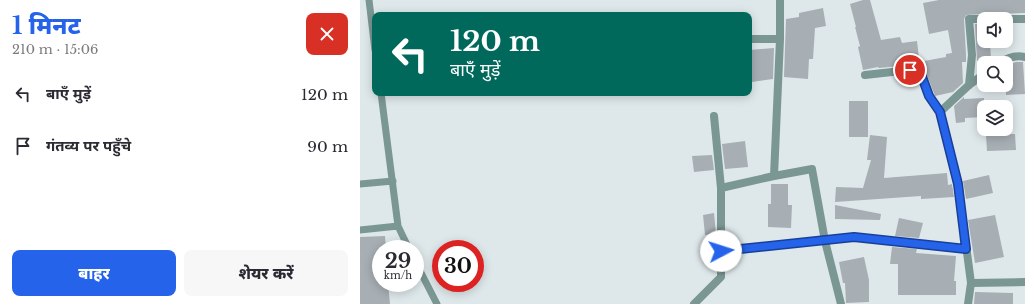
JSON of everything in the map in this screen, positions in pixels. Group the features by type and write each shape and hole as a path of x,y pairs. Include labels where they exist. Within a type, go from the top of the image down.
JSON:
{"street":[{"path":"774,176 780,39 780,0"},
{"path":"969,85 972,55 969,19 977,19"},
{"path":"1013,19 1025,19"},
{"path":"752,39 780,39"},
{"path":"1013,57 1025,57"},
{"path":"865,75 910,70 921,74 929,96 940,112 958,184 971,283 968,304"},
{"path":"940,112 977,79"},
{"path":"694,304 721,277 721,188 714,116"},
{"path":"721,188 812,169 825,241 841,304"},
{"path":"721,251 854,237 966,249"},
{"path":"971,283 1025,282"}],"lane":[{"path":"369,0 372,25"},
{"path":"381,96 398,226 405,240"},
{"path":"360,184 393,181"},
{"path":"360,230 398,226"},
{"path":"424,278 437,304"}],"building":[{"path":"863,0 870,0 881,40 900,37 902,43 917,41 920,66 909,65 878,67 863,70 858,47 860,46 850,4"},
{"path":"939,0 1025,0 1025,13 977,12 977,14 966,15 964,19 966,62 962,62 963,83 953,92 935,96 926,73 924,61 946,57 946,54 952,53 948,30 929,34 923,3"},
{"path":"823,8 826,26 815,28 813,59 809,59 808,79 784,77 786,19 799,17 799,13"},
{"path":"975,24 977,24 977,48 990,48 991,56 977,56 977,61"},
{"path":"774,48 773,79 752,82 752,50"},
{"path":"1023,62 1025,94 1006,95 1006,92 1013,92 1013,63"},
{"path":"964,97 964,99 984,98 984,100 977,100 977,117 965,118 965,122 956,123 954,106"},
{"path":"849,101 868,101 868,137 849,137"},
{"path":"1013,134 1015,134 1016,150 987,151 986,136 1013,136"},
{"path":"870,135 887,137 884,178 947,173 948,185 952,184 954,197 921,199 921,196 835,202 836,187 863,188 871,160 867,160"},
{"path":"745,141 748,167 725,169 722,144"},
{"path":"712,155 714,170 694,172 692,156"},
{"path":"989,175 993,193 966,199 963,181"},
{"path":"771,184 788,184 788,205 792,205 791,228 768,227 768,204 771,204"},
{"path":"835,205 881,214 880,220 835,219"},
{"path":"714,213 716,234 705,235 703,215"},
{"path":"995,215 1004,257 975,263 968,220"},
{"path":"899,218 923,223 919,238 895,236"},
{"path":"385,236 385,240 372,240 372,292 389,292 390,304 360,304 360,237"},
{"path":"892,247 917,249 916,253 956,256 954,281 956,281 956,295 898,295 898,264 890,264"},
{"path":"864,257 869,280 869,302 846,303 845,283 843,283 839,262"},
{"path":"975,292 1013,293 1013,304 974,304"}],"route":[{"path":"721,251 854,237 966,249 958,184 940,112 929,96 921,74 910,70"}]}
